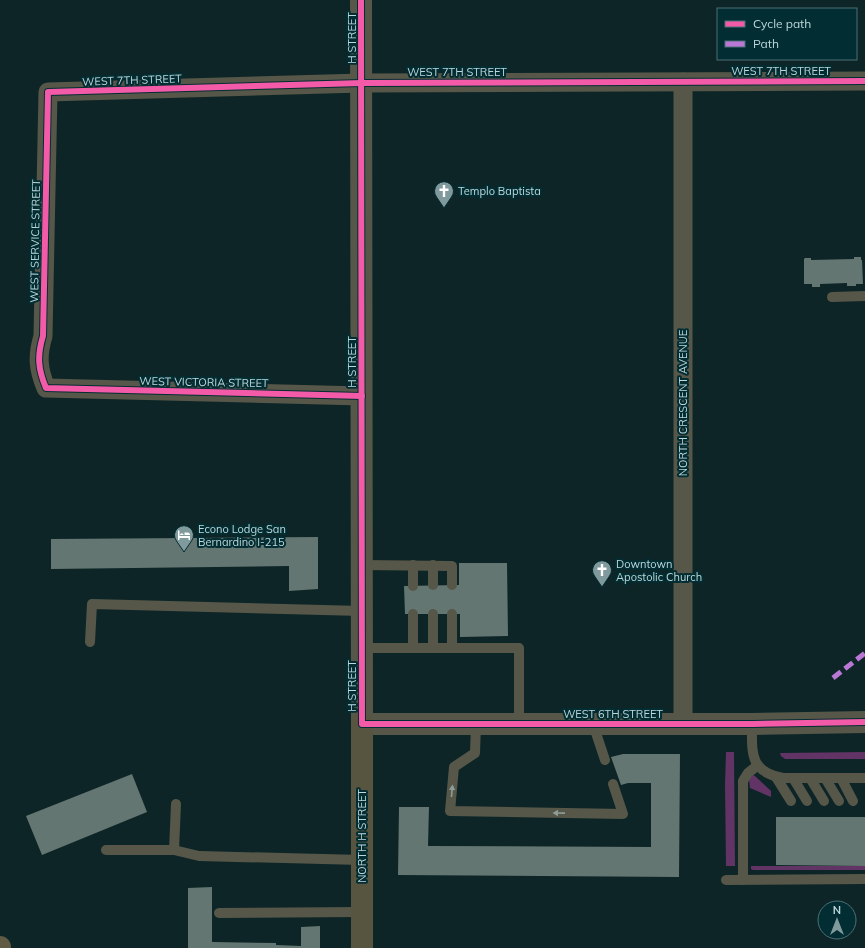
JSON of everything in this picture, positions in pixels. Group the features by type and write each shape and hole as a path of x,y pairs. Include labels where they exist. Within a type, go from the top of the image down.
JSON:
{"main road":[{"name":"NORTH H STREET","path":"362,724 362,948"}],"street":[{"name":"H STREET","path":"362,0 362,724"},
{"name":"WEST 7TH STREET","path":"48,92 362,83 865,81"},
{"name":"NORTH CRESCENT AVENUE","path":"683,82 683,724"},
{"name":"WEST SERVICE STREET","path":"46,388 40,372 38,351 43,336 48,92"},
{"name":"WEST VICTORIA STREET","path":"46,388 362,396"},
{"name":"WEST 6TH STREET","path":"362,724 752,724 865,722"}],"lane":[{"path":"832,297 865,296"},
{"path":"362,565 452,566 452,585"},
{"path":"413,565 413,586"},
{"path":"433,565 433,585"},
{"path":"90,642 92,604 362,611"},
{"path":"413,614 413,647"},
{"path":"433,614 433,647"},
{"path":"452,614 452,648"},
{"path":"362,648 519,648 519,724"},
{"path":"476,724 475,753 454,767 450,811 623,814 613,784"},
{"path":"593,724 605,760"},
{"path":"752,724 752,753 758,765 771,776 793,778 865,778"},
{"path":"743,880 744,781 748,773 758,765"},
{"path":"776,777 791,801"},
{"path":"793,778 807,802"},
{"path":"810,778 824,802"},
{"path":"825,778 839,802"},
{"path":"841,778 853,802"},
{"path":"174,850 176,804"},
{"path":"106,850 174,850 199,856 362,860"},
{"path":"726,880 865,879"},
{"path":"219,913 361,912"}],"shaded area":[{"path":"726,752 734,752 735,866 726,866"},
{"path":"865,752 865,759 785,759 780,753"},
{"path":"753,775 771,791 771,797 750,788 749,779"},
{"path":"751,866 865,866 865,870 753,870 751,869"}],"building":[{"path":"854,257 861,257 862,260 863,284 847,286 847,283 820,284 820,287 812,287 812,284 804,284 805,258 811,258 811,260 854,259"},
{"name":"Econo Lodge San Bernardino I-215","path":"318,537 318,589 289,591 289,566 51,569 51,539"},
{"path":"459,563 507,563 508,636 460,637 460,614 405,614 404,586 459,585"},
{"path":"623,754 680,754 679,877 398,875 399,807 429,807 428,846 651,847 651,783 628,783 621,785 611,757"},
{"path":"132,774 147,812 42,855 26,816"},
{"path":"776,817 865,817 865,866 776,865"},
{"path":"212,887 212,942 276,943 276,945 301,946 301,927 320,926 320,948 188,948 188,888"}],"marked path":[{"path":"833,678 865,653"}],"cycle path":[{"path":"361,0 362,724 752,724 865,722"},
{"path":"362,396 46,388 41,375 39,356 43,336 48,92 362,83 865,81"}],"place":[{"name":"Templo Baptista","path":"444,208"},
{"name":"Econo Lodge San Bernardino I-215","path":"184,552"},
{"name":"Downtown Apostolic Church","path":"602,587"}]}
